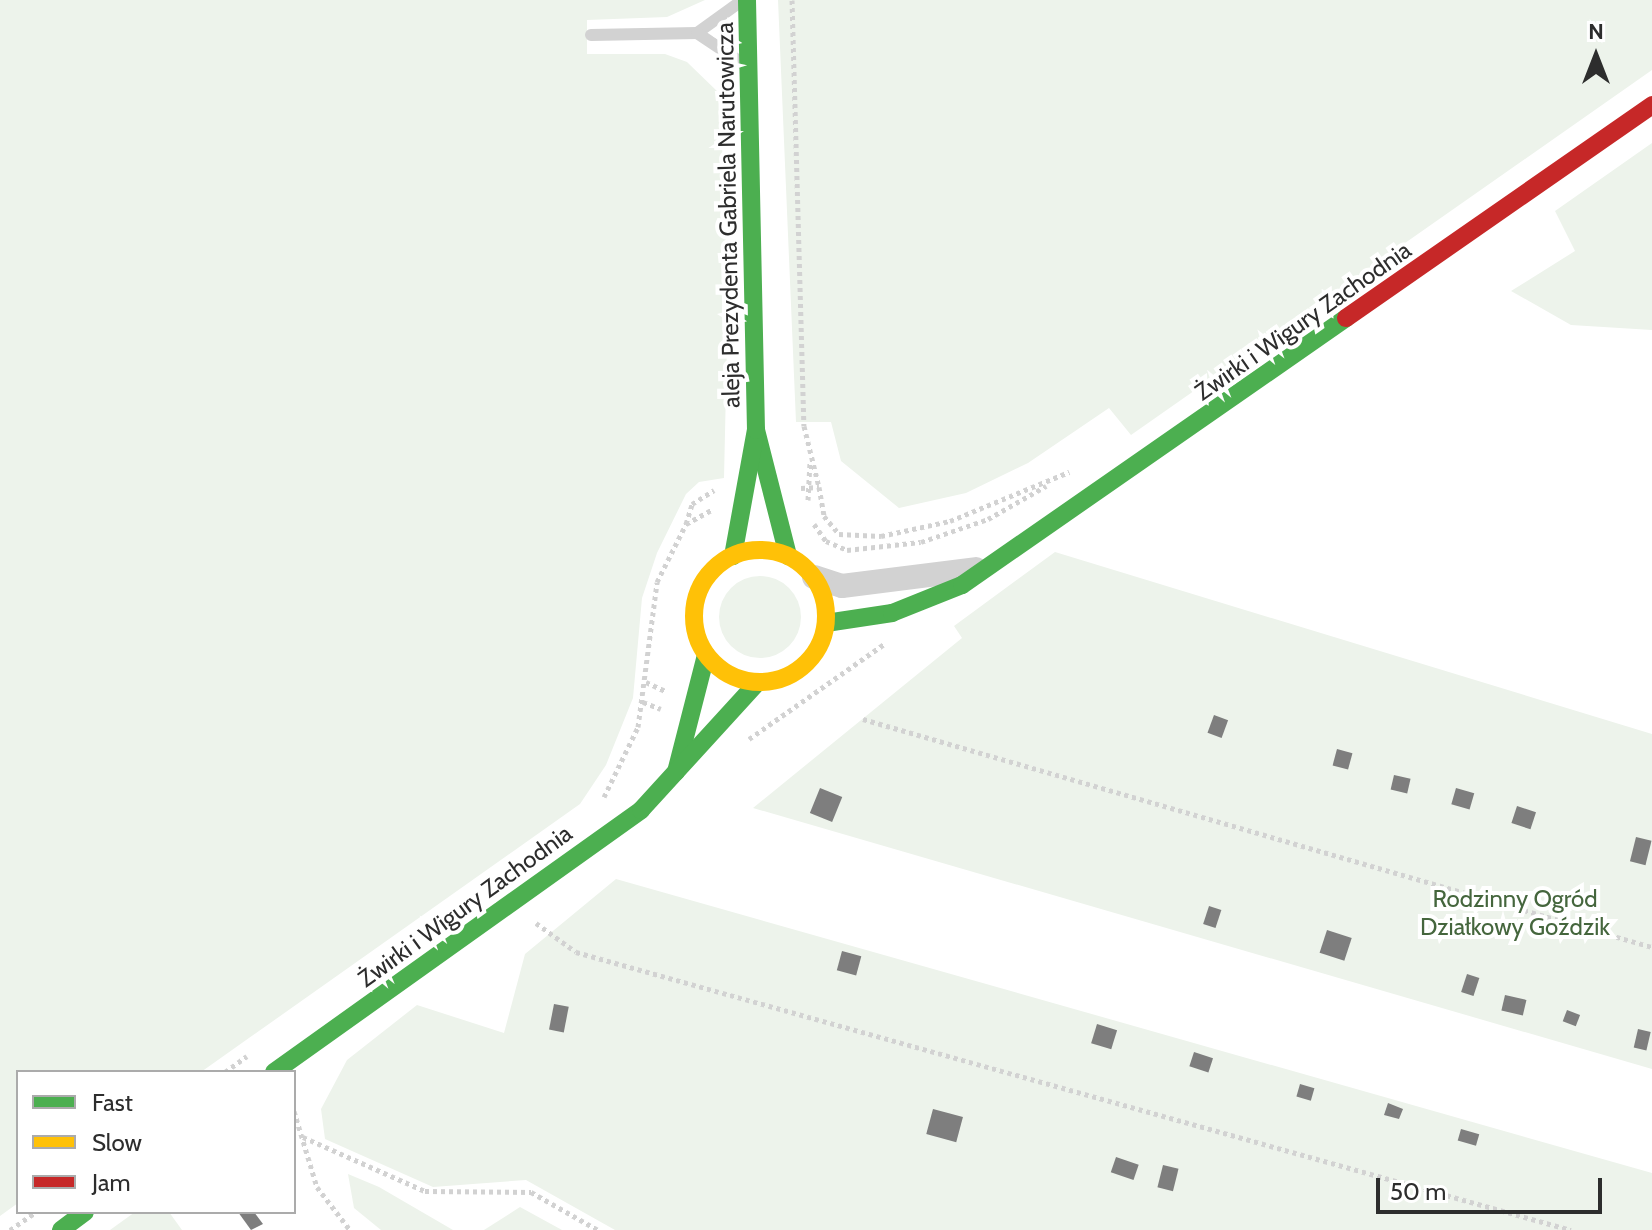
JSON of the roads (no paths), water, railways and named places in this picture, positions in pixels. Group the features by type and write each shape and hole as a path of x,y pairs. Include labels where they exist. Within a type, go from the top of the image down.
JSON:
{"street":[{"name":"aleja Prezydenta Gabriela Narutowicza","path":"733,556 756,430 746,0"},
{"name":"Żwirki i Wigury Zachodnia","path":"826,623 892,613 962,585 976,569 1091,499 1652,105"},
{"name":"aleja Prezydenta Gabriela Narutowicza","path":"756,430 788,556"},
{"path":"814,577 826,623 821,643 795,673 757,683 728,674 706,655 695,628 696,599 716,566 733,556 770,550 788,556 814,577 855,585 976,569"},
{"path":"676,772 706,655"},
{"name":"Żwirki i Wigury Zachodnia","path":"277,1070 641,810 757,683"},
{"path":"61,1230 82,1214"}],"lane":[{"path":"591,35 697,33 746,0"},
{"path":"697,33 748,67"}],"park label":[{"name":"Rodzinny Ogród Działkowy Goździk","path":"1515,913"}]}
